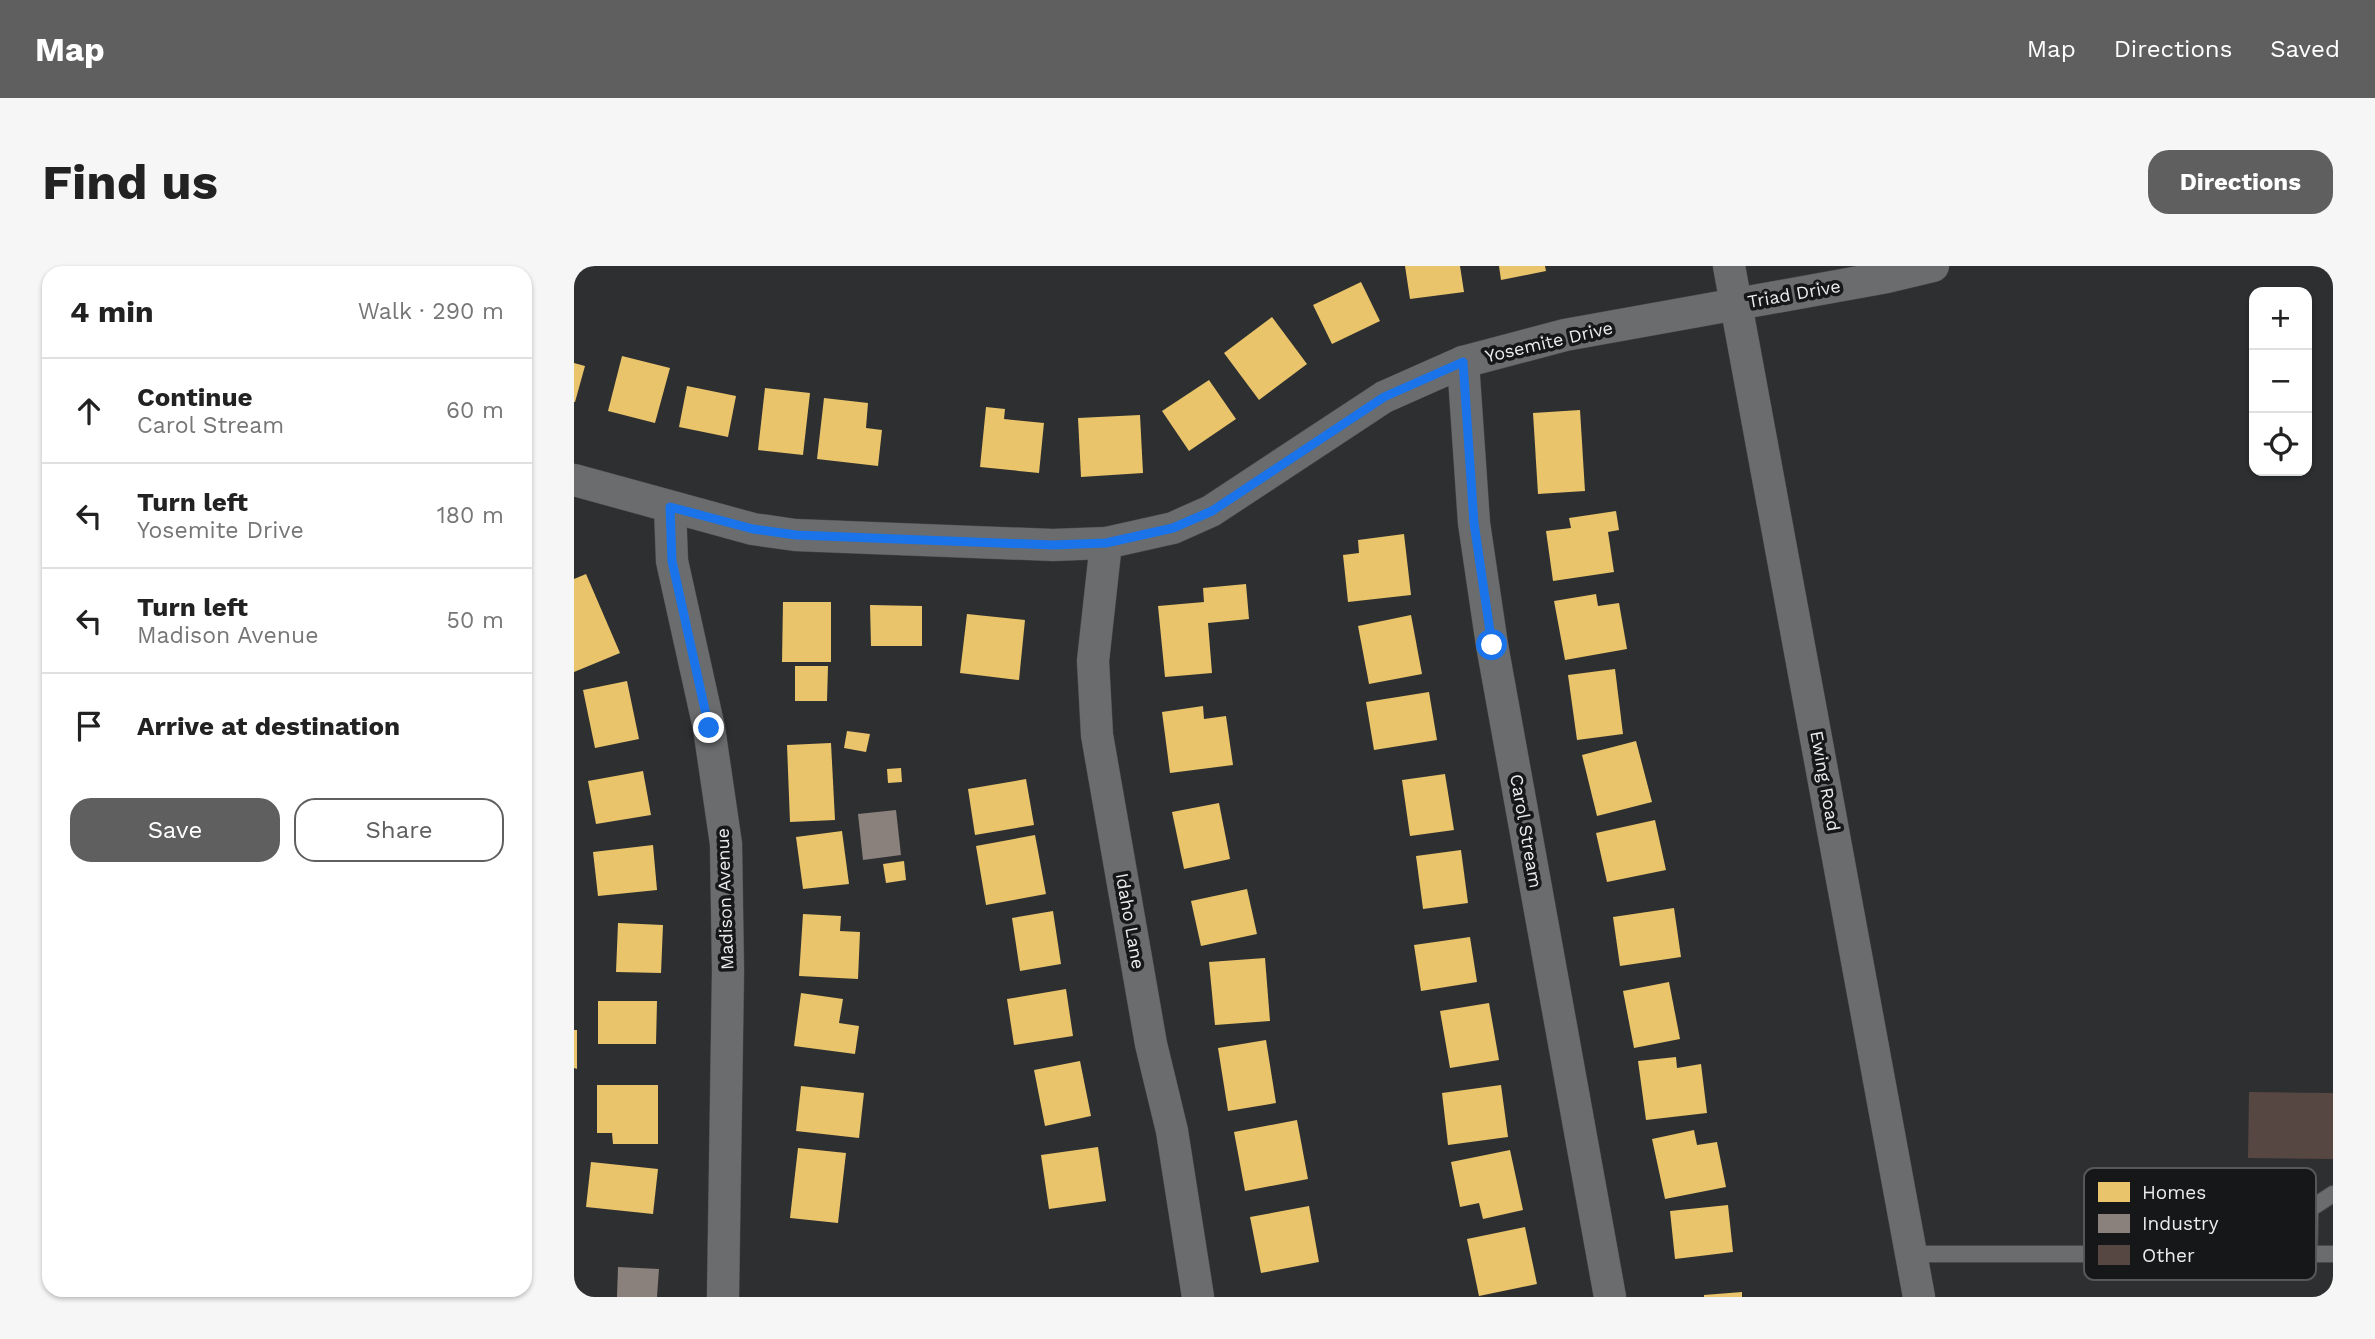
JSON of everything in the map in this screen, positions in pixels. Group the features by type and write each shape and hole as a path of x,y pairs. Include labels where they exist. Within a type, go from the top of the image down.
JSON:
{"street":[{"name":"Ewing Road","path":"1729,266 1919,1297"},
{"name":"Triad Drive","path":"1737,304 1933,266"},
{"name":"Yosemite Drive","path":"574,480 753,529 796,535 1053,545 1106,543 1173,528 1212,511 1384,397 1463,362 1565,335 1737,304"},
{"name":"Carol Stream","path":"1463,362 1474,523 1492,645 1610,1297"},
{"name":"Madison Avenue","path":"670,507 672,561 709,728 726,844 728,971 723,1297"},
{"name":"Idaho Lane","path":"1106,543 1093,661 1097,736 1151,1044 1172,1131 1198,1297"}],"lane":[{"path":"2316,1205 2333,1194"},
{"path":"1912,1254 2084,1254"}],"building: Homes":[{"path":"1405,266 1460,266 1464,292 1410,299"},
{"path":"1499,266 1545,266 1546,271 1501,280"},
{"path":"1361,282 1380,321 1332,344 1313,305"},
{"path":"1272,317 1307,364 1259,400 1224,353"},
{"path":"622,356 670,368 655,423 608,411"},
{"path":"574,363 585,366 575,402 574,402"},
{"path":"1209,380 1236,419 1189,451 1162,411"},
{"path":"687,386 736,396 728,437 679,427"},
{"path":"765,388 810,393 803,455 758,450"},
{"path":"824,398 868,403 866,428 882,430 878,466 817,459"},
{"path":"986,407 1005,409 1004,419 1044,423 1039,473 980,467"},
{"path":"1580,410 1585,491 1538,494 1533,413"},
{"path":"1140,415 1143,473 1081,477 1078,418"},
{"path":"1616,511 1619,530 1608,532 1614,572 1553,581 1546,531 1571,528 1569,518"},
{"path":"1404,534 1411,595 1348,602 1343,555 1359,553 1358,540"},
{"path":"586,574 620,653 574,672 574,579"},
{"path":"1246,584 1249,619 1208,623 1212,673 1165,677 1158,606 1204,602 1203,588"},
{"path":"1596,594 1598,606 1619,603 1627,649 1565,660 1554,601"},
{"path":"783,602 831,602 831,662 782,662"},
{"path":"870,605 922,606 922,646 871,646"},
{"path":"967,614 1025,620 1019,680 960,673"},
{"path":"1411,615 1422,674 1369,684 1358,626"},
{"path":"795,666 828,666 827,701 795,701"},
{"path":"1615,669 1623,734 1577,740 1568,675"},
{"path":"627,681 639,739 595,748 583,690"},
{"path":"1429,692 1437,740 1374,750 1366,702"},
{"path":"1203,706 1204,719 1226,716 1233,765 1170,773 1162,712"},
{"path":"847,731 870,734 866,752 844,748"},
{"path":"1636,741 1652,802 1597,816 1582,755"},
{"path":"831,743 835,820 790,822 787,745"},
{"path":"901,768 902,782 888,783 887,769"},
{"path":"643,771 651,815 596,824 588,781"},
{"path":"1445,774 1454,830 1410,836 1402,780"},
{"path":"1026,779 1034,825 975,835 968,789"},
{"path":"1219,803 1230,859 1184,869 1172,812"},
{"path":"1655,820 1666,870 1607,882 1596,833"},
{"path":"842,831 849,884 803,889 796,837"},
{"path":"1035,835 1046,894 986,905 976,846"},
{"path":"653,845 657,890 598,896 593,852"},
{"path":"1461,850 1468,903 1423,909 1416,856"},
{"path":"904,861 906,880 886,883 883,864"},
{"path":"1247,889 1257,934 1201,946 1191,901"},
{"path":"1674,908 1681,957 1620,966 1613,917"},
{"path":"1053,911 1061,964 1020,971 1012,918"},
{"path":"803,914 841,916 840,931 860,932 858,979 799,976"},
{"path":"618,923 663,925 661,973 616,972"},
{"path":"1470,937 1477,982 1421,991 1414,945"},
{"path":"1265,958 1270,1021 1215,1025 1209,962"},
{"path":"1669,982 1680,1039 1634,1048 1623,991"},
{"path":"1066,989 1073,1036 1014,1045 1007,999"},
{"path":"801,993 843,999 839,1023 859,1026 855,1054 794,1046"},
{"path":"598,1001 657,1001 656,1044 598,1044"},
{"path":"1489,1003 1499,1060 1450,1068 1440,1011"},
{"path":"574,1030 577,1030 577,1069 574,1068"},
{"path":"1266,1040 1276,1103 1228,1111 1218,1048"},
{"path":"1676,1057 1677,1068 1701,1064 1707,1113 1646,1120 1638,1061"},
{"path":"1080,1061 1091,1116 1045,1126 1034,1070"},
{"path":"597,1085 658,1085 658,1144 613,1144 612,1133 597,1133"},
{"path":"1501,1085 1508,1137 1448,1145 1442,1093"},
{"path":"801,1086 864,1093 859,1138 796,1131"},
{"path":"1297,1120 1308,1179 1245,1191 1234,1132"},
{"path":"1694,1130 1697,1145 1717,1142 1726,1187 1665,1199 1652,1139"},
{"path":"1098,1147 1106,1201 1049,1209 1041,1155"},
{"path":"798,1148 846,1153 838,1223 790,1218"},
{"path":"1510,1150 1523,1210 1483,1219 1479,1203 1460,1207 1451,1162"},
{"path":"591,1162 658,1169 653,1214 586,1207"},
{"path":"1728,1205 1733,1252 1675,1259 1670,1211"},
{"path":"1309,1206 1319,1262 1261,1273 1250,1217"},
{"path":"1525,1227 1537,1284 1479,1296 1467,1239"},
{"path":"1742,1292 1742,1297 1704,1297 1704,1295"}],"building: Industry":[{"path":"896,810 901,855 863,860 858,814"},
{"path":"618,1267 659,1269 657,1297 617,1297"}],"building: Other":[{"path":"2249,1092 2333,1093 2333,1159 2248,1158"}],"route":[{"path":"709,728 672,561 670,507 753,529 796,535 1053,545 1106,543 1173,528 1212,511 1384,397 1463,362 1474,523 1492,645"}]}
